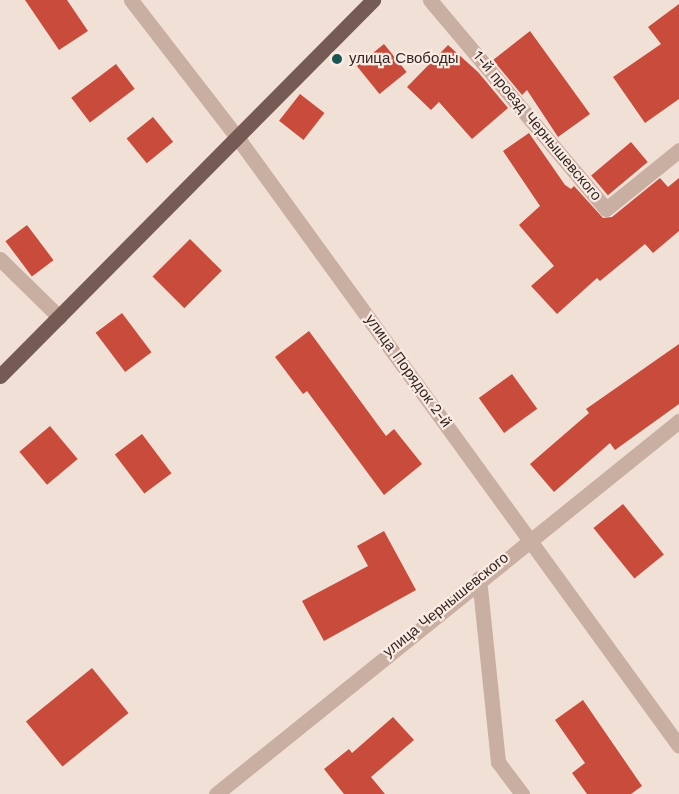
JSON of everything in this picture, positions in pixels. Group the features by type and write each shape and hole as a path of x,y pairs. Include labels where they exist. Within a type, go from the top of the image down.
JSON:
{"main road":[{"path":"0,376 373,0"}],"street":[{"name":"улица Порядок 2-й","path":"131,0 237,137 679,746"},
{"name":"1-й проезд Чернышевского","path":"430,0 606,209 679,150"},
{"path":"0,259 59,317"},
{"name":"улица Чернышевского","path":"216,794 479,578 679,420"},
{"path":"479,578 498,762 519,793"}],"building":[{"path":"25,0 67,0 88,31 59,50"},
{"path":"679,4 679,99 645,123 613,77 661,44 648,27"},
{"path":"530,31 590,114 558,137 527,90 522,95 493,60"},
{"path":"384,44 407,72 379,94 357,66"},
{"path":"448,45 478,72 508,108 472,139 439,102 431,110 407,87"},
{"path":"116,64 135,89 90,122 71,98"},
{"path":"300,94 324,113 303,140 279,121"},
{"path":"153,117 173,142 147,163 127,138"},
{"path":"529,133 565,185 571,189 574,186 603,218 612,217 660,178 668,187 679,178 679,231 653,253 645,244 600,281 597,278 557,314 531,286 554,266 519,225 540,206 503,151"},
{"path":"631,142 648,162 608,195 591,175"},
{"path":"27,225 53,260 32,276 5,241"},
{"path":"190,239 222,271 184,308 153,276"},
{"path":"122,313 151,352 125,372 96,333"},
{"path":"309,331 386,436 394,429 422,464 384,495 307,391 303,394 275,357"},
{"path":"679,344 679,404 615,450 610,443 554,492 530,464 589,413 586,409"},
{"path":"512,374 537,409 504,433 479,398"},
{"path":"50,426 78,459 47,485 19,452"},
{"path":"142,434 171,473 144,494 115,454"},
{"path":"623,504 664,555 634,578 593,528"},
{"path":"384,531 416,590 324,641 302,601 368,566 357,546"},
{"path":"92,668 129,713 62,767 26,721"},
{"path":"583,700 642,786 631,794 587,794 572,773 585,763 555,720"},
{"path":"393,717 414,740 371,777 385,794 344,794 324,769 349,749 352,753"}],"place":[{"name":"улица Свободы","path":"337,59"}]}
